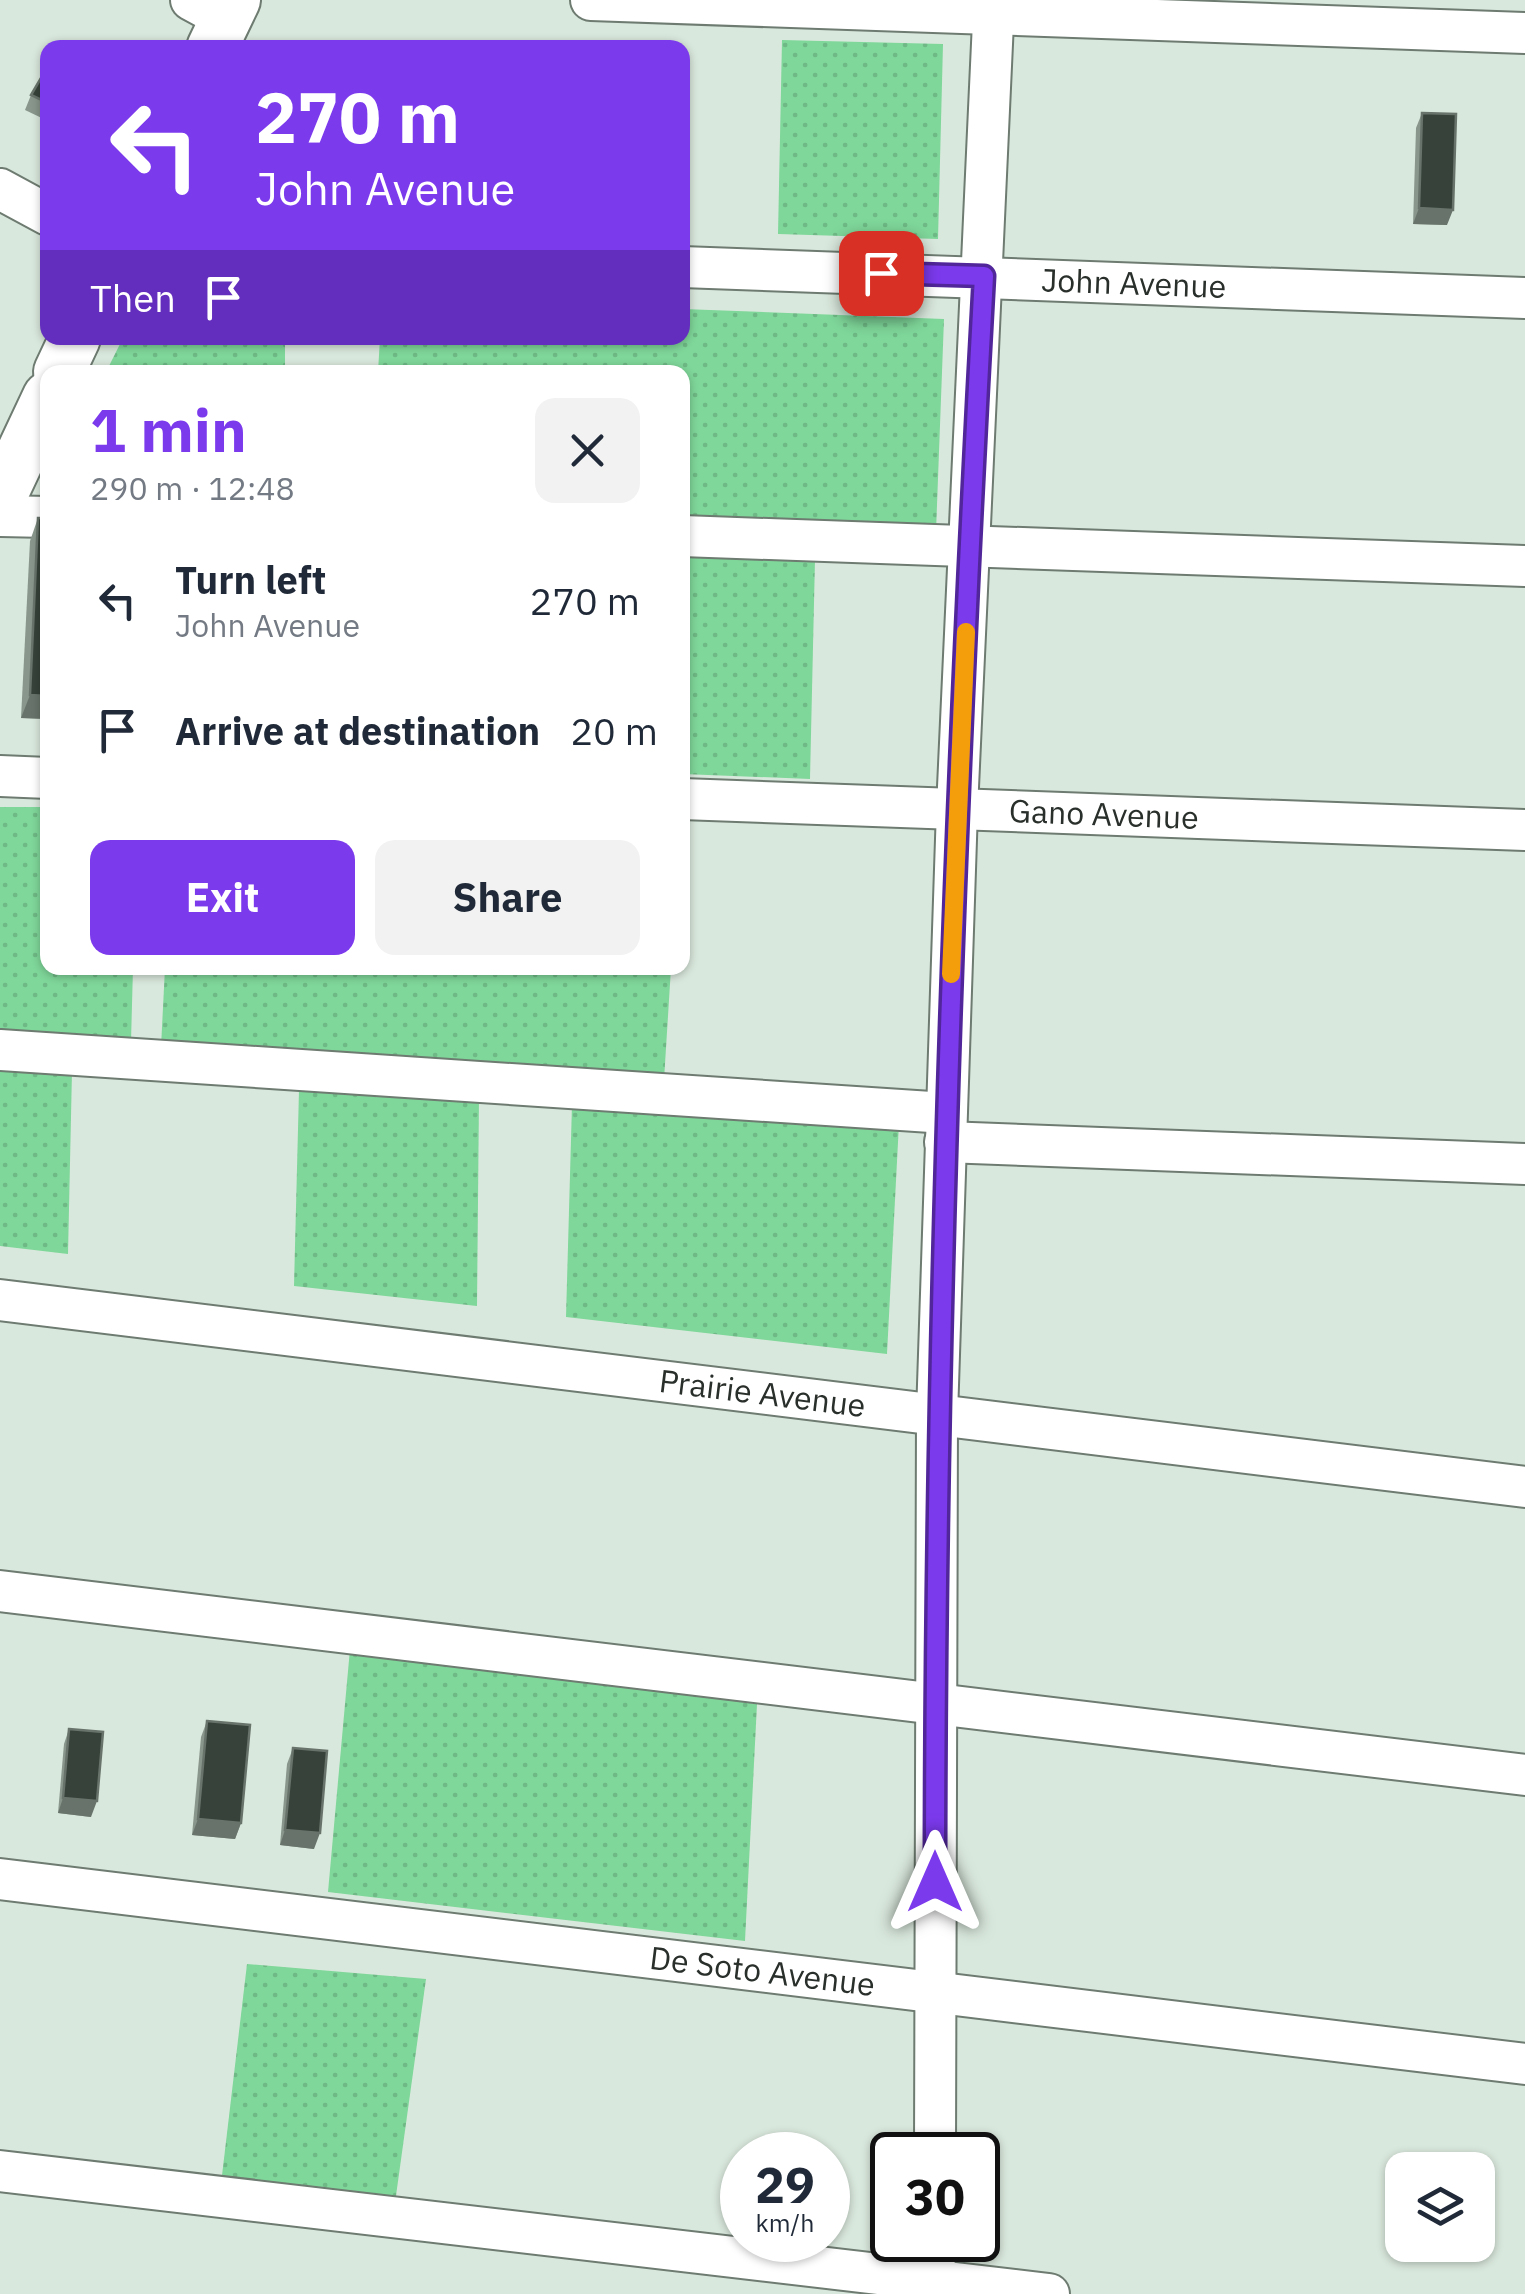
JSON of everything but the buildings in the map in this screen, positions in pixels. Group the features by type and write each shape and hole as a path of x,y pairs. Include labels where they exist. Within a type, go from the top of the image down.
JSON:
{"main road":[{"path":"0,499 40,413"}],"street":[{"path":"591,0 994,6 1525,33"},
{"path":"935,2132 937,1414 957,809 994,6"},
{"path":"0,190 40,211"},
{"name":"John Avenue","path":"690,268 1525,298"},
{"path":"0,516 40,518"},
{"path":"690,536 1525,566"},
{"path":"0,776 40,778"},
{"name":"Gano Avenue","path":"690,799 1525,830"},
{"path":"0,1050 946,1127 1525,1164"},
{"name":"Prairie Avenue","path":"0,1300 1525,1487"},
{"path":"0,1590 1525,1775"},
{"name":"De Soto Avenue","path":"0,1878 1525,2064"},
{"path":"0,2171 934,2271 1048,2294"}],"green space":[{"path":"782,40 943,44 938,239 778,234"},
{"path":"690,309 944,319 936,532 690,523 690,365 378,365 380,345 690,345"},
{"path":"120,345 285,345 285,365 110,365"},
{"path":"690,553 815,559 810,779 690,774"},
{"path":"0,807 40,807 40,975 133,975 131,1042 0,1034"},
{"path":"165,975 671,975 664,1080 161,1047"},
{"path":"0,1065 72,1071 68,1254 0,1246"},
{"path":"299,1090 479,1097 477,1306 294,1286"},
{"path":"572,1104 899,1123 887,1354 566,1317"},
{"path":"350,1649 757,1704 745,1941 328,1892"},
{"path":"247,1964 426,1979 395,2203 221,2184"}],"slow traffic":[{"path":"951,974 966,632"}],"route":[{"path":"881,273 984,276 957,809 944,1180 937,1414 935,1882"}]}
